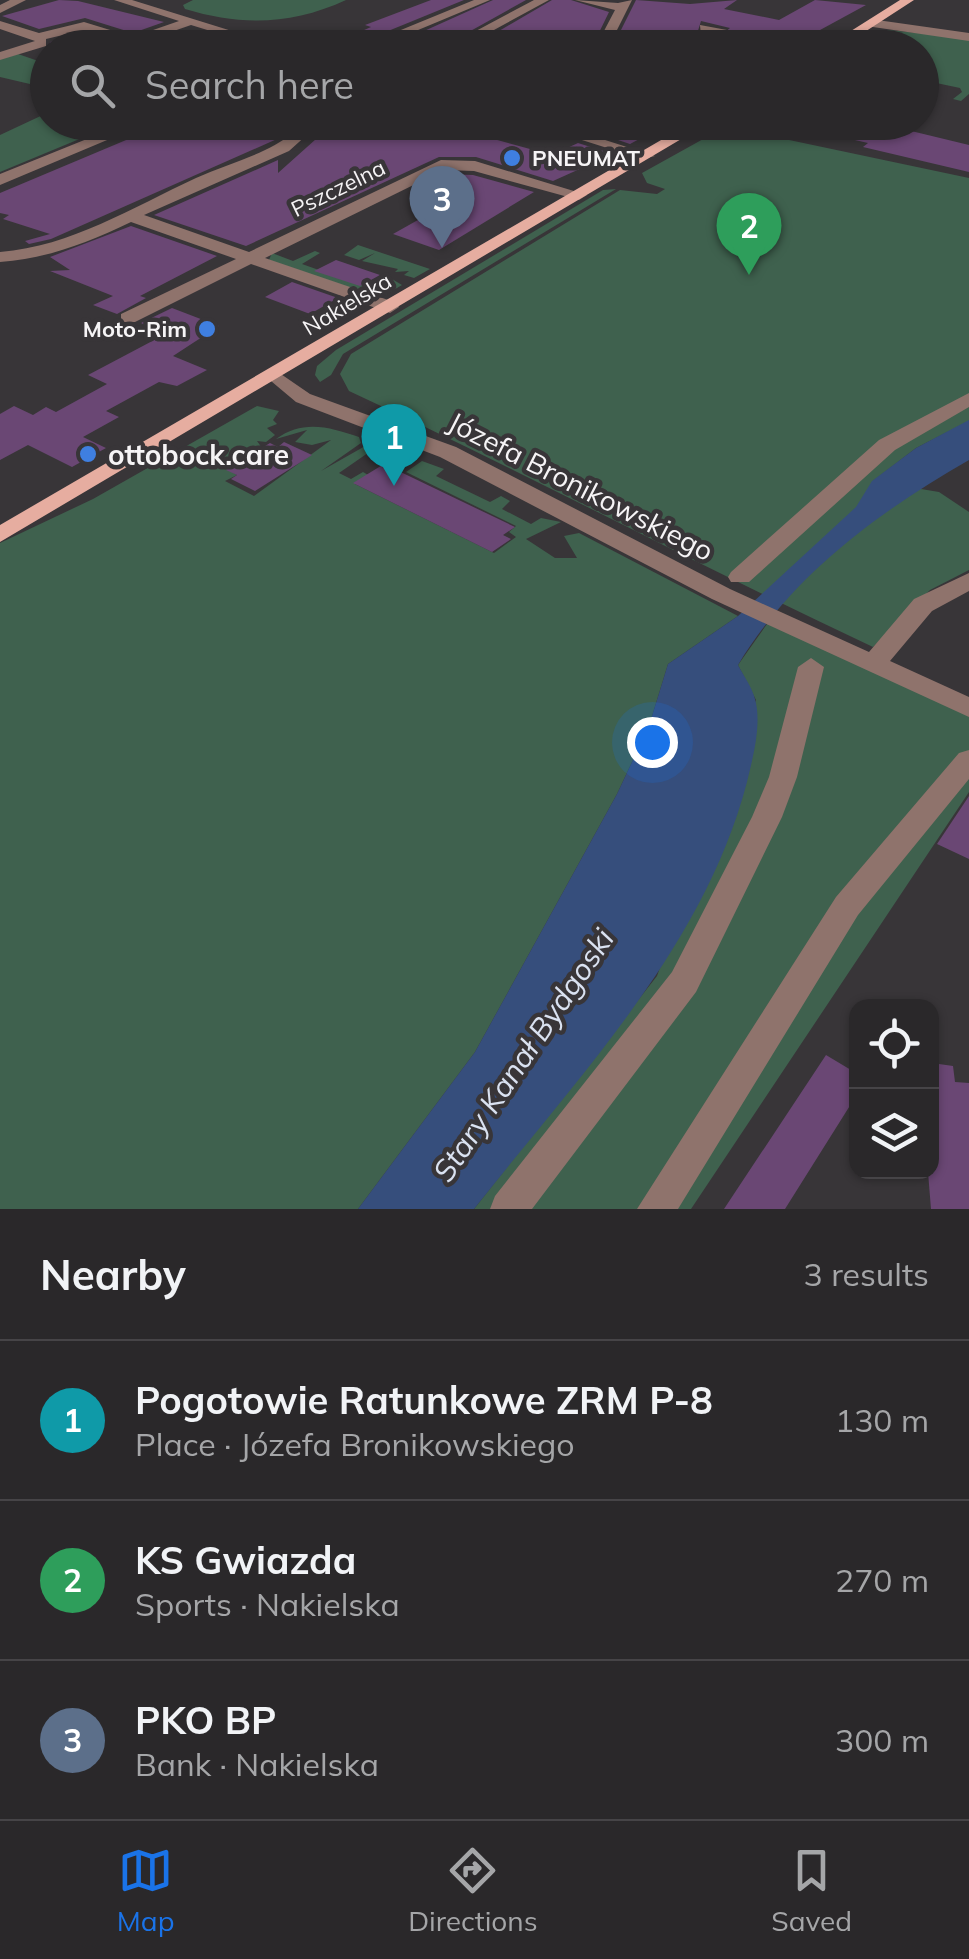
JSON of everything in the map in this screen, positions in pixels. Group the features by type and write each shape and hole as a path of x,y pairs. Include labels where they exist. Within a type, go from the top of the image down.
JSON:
{"main road":[{"path":"859,30 908,0"},
{"name":"Nakielska","path":"0,534 178,434 249,400 275,376 672,140"}],"street":[{"path":"0,9 20,0"},
{"path":"120,0 222,30"},
{"path":"408,30 484,0"},
{"path":"485,30 543,0"},
{"path":"581,0 623,4 610,30"},
{"path":"165,30 192,21"},
{"path":"870,23 920,30"},
{"path":"0,26 30,35"},
{"path":"65,30 81,26 95,30"},
{"path":"939,33 969,37"},
{"path":"0,56 30,47"},
{"path":"0,180 99,140"},
{"path":"0,256 64,248 289,146 295,140"},
{"path":"591,140 646,156"},
{"name":"Pszczelna","path":"128,318 441,165 468,164 579,195"},
{"path":"130,216 390,307"},
{"name":"Józefa Bronikowskiego","path":"275,376 303,398 344,410 523,487 737,588 784,622 874,663"},
{"path":"737,588 887,445 969,400"},
{"path":"969,581 923,605 874,663 969,708"},
{"path":"509,1209 684,982 772,804 811,667"},
{"path":"656,1209 847,906 969,760"}],"green space":[{"path":"193,0 346,0 286,18 246,20 185,9 183,5"},
{"path":"939,35 969,38 969,94 961,101 953,99 962,92 960,88 939,84"},
{"path":"18,54 30,58 30,84 0,77 0,59"},
{"path":"30,121 30,140 77,140 0,172 0,135"},
{"path":"701,140 789,140 969,178 969,421 916,448 873,481 939,492 969,512 969,570 930,590 873,647 349,391 340,374 351,354 620,190 657,194 665,189 647,183 642,173"},
{"path":"616,189 343,354 331,375 320,382 315,375 317,366 336,350 603,190"},
{"path":"358,245 430,269 414,278 404,275 409,271 395,272 398,269 362,261 375,253 359,260 344,255"},
{"path":"315,251 320,253 302,264 361,285 387,276 402,285 380,298 269,260 272,253 293,261"},
{"path":"257,406 279,411 273,420 277,424 267,428 275,435 266,442 257,441 262,448 227,469 237,475 225,481 254,496 331,440 312,445 295,442 307,430 276,439 306,427 338,430 359,437 361,443 321,471 374,441 396,450 378,446 339,473 351,479 363,472 368,475 355,484 494,553 516,537 509,532 516,526 406,472 422,461 444,469 436,476 490,502 501,496 510,501 502,509 531,524 541,518 561,522 526,539 555,558 577,558 564,536 579,533 738,616 668,664 649,726 617,794 475,1052 358,1209 0,1209 0,543 93,499"},
{"path":"772,617 969,708 969,792 691,1209 474,1209 657,976 756,700 738,665"}],"water":[{"name":"Stary Kanał Bydgoski","path":"969,420 969,460 903,501 840,548 784,602 738,665 755,699 757,730 747,782 727,842 701,900 669,955 594,1060 474,1209 358,1209 475,1052 617,794 649,726 668,664 738,616 856,507 872,481 916,448"}],"building":[{"path":"59,0 164,22 141,30 123,30 85,18 39,29 2,16"},
{"path":"431,0 464,0 391,30 364,30 371,27 365,25"},
{"path":"493,0 526,0 472,30 426,30"},
{"path":"552,0 571,0 609,12 600,30 501,30"},
{"path":"636,0 690,4 737,0 724,9 779,20 815,0 866,5 820,30 728,30 730,28 701,21 698,30 621,30"},
{"path":"939,138 969,145 969,172 863,147 868,143 855,140"},
{"path":"126,140 275,140 51,239 29,244 25,241 50,234 3,219 9,215 0,213 0,193"},
{"path":"315,140 497,140 552,155 578,143 613,154 553,181 476,157 439,157 246,246 154,215 278,160 278,173"},
{"path":"445,174 473,175 534,192 439,250 393,234 457,198 419,186"},
{"path":"131,226 217,256 140,296 146,298 117,314 93,305 113,296 50,271 70,270 50,257"},
{"path":"336,260 380,275 360,286 314,271"},
{"path":"292,282 338,298 310,314 265,297"},
{"path":"172,308 219,326 173,356 207,370 177,386 159,382 106,411 119,417 83,437 106,448 72,467 28,445 0,460 0,414 14,406 33,415 46,407 56,412 107,384 88,375 158,338 144,332 154,329 141,323"},
{"path":"284,442 312,455 255,491 231,479 237,475 226,470 270,443 278,447"},
{"path":"384,464 515,527 503,535 511,539 492,552 353,483"},
{"path":"969,796 969,859 937,844"},
{"path":"826,1055 849,1069 849,1107 785,1209 724,1209"},
{"path":"939,1064 953,1066 955,1082 969,1083 969,1209 931,1209 929,1179 939,1179"}],"place":[{"name":"PNEUMAT","path":"512,158"},
{"name":"PKO BP","path":"442,248"},
{"name":"KS Gwiazda","path":"749,275"},
{"name":"Moto-Rim","path":"207,329"},
{"name":"ottobock.care","path":"88,454"},
{"name":"Pogotowie Ratunkowe ZRM P-8","path":"394,486"}]}
